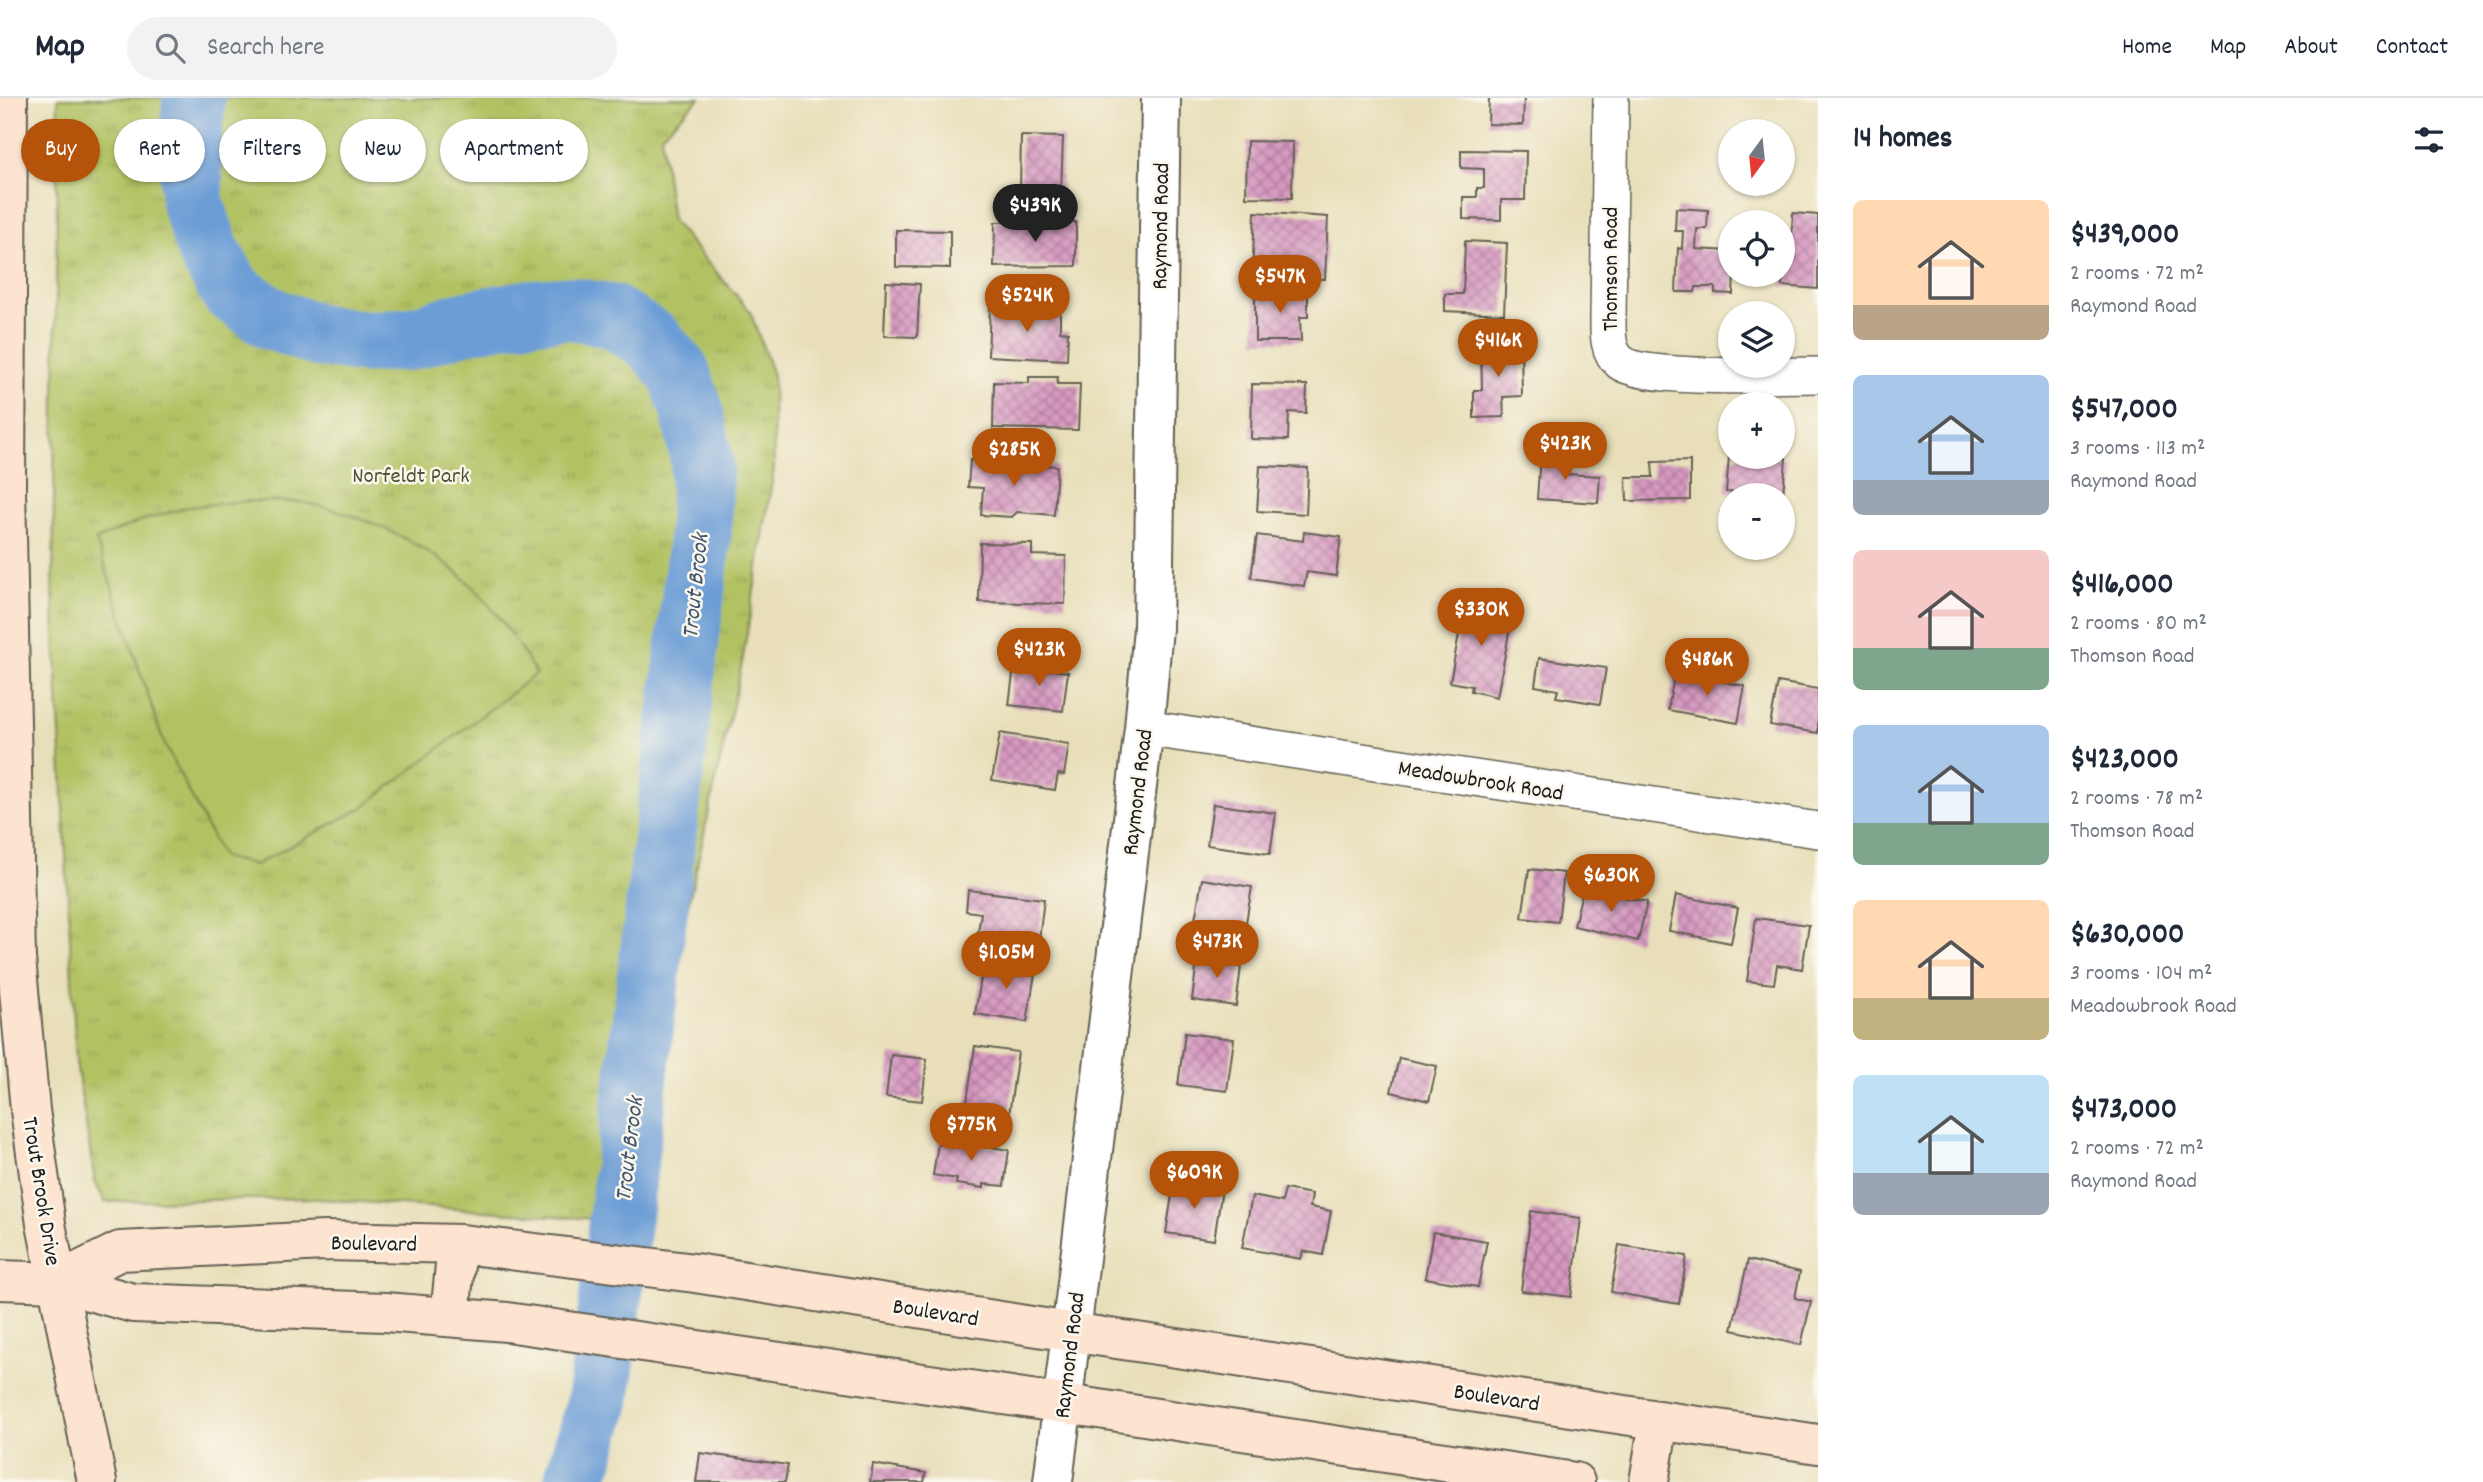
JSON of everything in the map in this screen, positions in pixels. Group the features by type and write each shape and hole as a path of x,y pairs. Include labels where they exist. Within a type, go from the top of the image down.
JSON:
{"main road":[{"name":"Trout Brook Drive","path":"8,98 4,613 16,958 30,1110 57,1282 97,1482"},
{"name":"Boulevard","path":"57,1282 120,1251 325,1241 457,1244 695,1273 1818,1444"},
{"path":"450,1317 457,1244"},
{"name":"Boulevard","path":"0,1280 57,1282 133,1303 386,1312 507,1322 1575,1482"},
{"path":"1650,1482 1659,1421"}],"street":[{"name":"Raymond Road","path":"1053,1482 1144,728 1153,628 1161,98"},
{"name":"Thomson Road","path":"1611,98 1608,317 1609,340 1616,358 1630,368 1660,374 1818,375"},
{"name":"Meadowbrook Road","path":"1144,728 1818,830"}],"green space":[{"name":"Norfeldt Park","path":"58,98 700,98 661,135 672,221 750,311 773,375 774,469 742,663 677,955 650,1223 306,1198 105,1202 95,1182 76,1062 53,592 57,182 100,182 100,119 58,119"},
{"path":"247,501 299,502 327,508 372,523 417,545 457,572 473,587 507,629 536,674 362,808 255,865 222,857 164,743 96,540 140,521 188,507"}],"building":[{"path":"1489,98 1524,98 1523,125 1488,124"},
{"path":"1021,136 1063,137 1061,193 1020,191"},
{"path":"1247,141 1293,142 1292,198 1246,197"},
{"path":"1461,150 1526,151 1525,200 1501,200 1501,220 1463,219 1463,197 1477,197 1477,188 1484,188 1484,169 1461,168"},
{"path":"1676,208 1708,210 1707,229 1697,229 1696,249 1718,250 1718,287 1733,287 1733,294 1715,293 1715,287 1696,287 1695,292 1676,292 1678,248 1682,249 1683,231 1675,231"},
{"path":"1255,212 1328,217 1325,279 1252,276"},
{"path":"1795,213 1818,215 1818,289 1794,287"},
{"path":"995,222 1076,222 1076,266 994,267"},
{"path":"896,230 950,231 950,268 896,267"},
{"path":"1465,241 1507,243 1504,314 1445,311 1445,294 1463,294"},
{"path":"886,282 920,284 917,337 884,336"},
{"path":"1255,291 1308,291 1308,317 1300,317 1301,341 1255,341"},
{"path":"990,307 1060,310 1060,331 1068,332 1067,360 988,356"},
{"path":"1521,344 1522,396 1503,397 1504,417 1474,418 1474,390 1482,390 1481,345"},
{"path":"1029,377 1058,377 1057,384 1080,384 1078,430 993,428 994,382 1029,383"},
{"path":"1252,384 1307,385 1306,413 1289,412 1288,440 1251,439"},
{"path":"1540,455 1568,457 1566,474 1600,476 1598,503 1537,499"},
{"path":"970,460 1057,466 1054,515 1017,512 1012,517 981,515 983,488 968,487"},
{"path":"1690,461 1690,500 1627,501 1626,477 1653,477 1652,462"},
{"path":"1260,466 1308,468 1306,514 1257,511"},
{"path":"1728,469 1785,469 1784,483 1727,483"},
{"path":"1304,532 1341,537 1336,576 1307,572 1304,586 1251,578 1257,535 1303,541"},
{"path":"980,543 1032,544 1032,555 1066,556 1065,604 979,602"},
{"path":"1467,599 1492,604 1491,614 1512,617 1497,697 1471,691 1472,686 1450,682"},
{"path":"1539,658 1606,668 1600,704 1556,697 1558,690 1535,686"},
{"path":"1014,666 1068,672 1063,711 1009,705"},
{"path":"1688,675 1745,686 1738,723 1668,710 1674,676 1687,678"},
{"path":"1778,682 1818,689 1818,733 1770,725"},
{"path":"1000,733 1069,744 1064,775 1058,774 1055,790 992,780"},
{"path":"1213,804 1276,813 1270,854 1207,845"},
{"path":"1529,869 1564,873 1558,922 1522,918"},
{"path":"1202,879 1252,887 1245,928 1195,920"},
{"path":"1583,888 1647,902 1638,941 1574,926"},
{"path":"968,890 1044,899 1039,939 978,932 981,913 966,911"},
{"path":"1676,895 1738,908 1731,943 1669,931"},
{"path":"1756,918 1809,925 1802,969 1777,965 1774,984 1747,981"},
{"path":"1198,953 1242,959 1236,1006 1192,1000"},
{"path":"984,960 1036,968 1027,1022 975,1014"},
{"path":"1185,1033 1234,1039 1227,1091 1178,1085"},
{"path":"975,1046 1018,1052 1009,1115 966,1109"},
{"path":"891,1055 927,1059 922,1101 886,1097"},
{"path":"1399,1058 1437,1066 1429,1101 1391,1092"},
{"path":"939,1137 985,1142 985,1146 1009,1150 1004,1186 984,1184 984,1188 956,1184 957,1179 933,1175"},
{"path":"1174,1182 1222,1189 1214,1240 1166,1233"},
{"path":"1285,1189 1312,1194 1310,1207 1331,1211 1323,1255 1303,1251 1301,1259 1242,1248 1252,1196 1282,1202"},
{"path":"1531,1211 1581,1218 1571,1297 1521,1291"},
{"path":"1433,1232 1487,1241 1478,1287 1425,1278"},
{"path":"1619,1245 1687,1256 1679,1304 1611,1292"},
{"path":"1748,1260 1800,1272 1795,1298 1811,1302 1801,1345 1732,1330"},
{"path":"700,1453 788,1465 785,1482 696,1482"},
{"path":"873,1464 926,1473 924,1482 870,1482"}],"waterway":[{"name":"Trout Brook","path":"194,98 190,144 192,201 208,250 232,292 272,319 316,335 365,342 410,339 465,322 528,311 570,308 612,316 652,341 678,371 692,410 702,463 700,537 599,1398 575,1482"}]}
